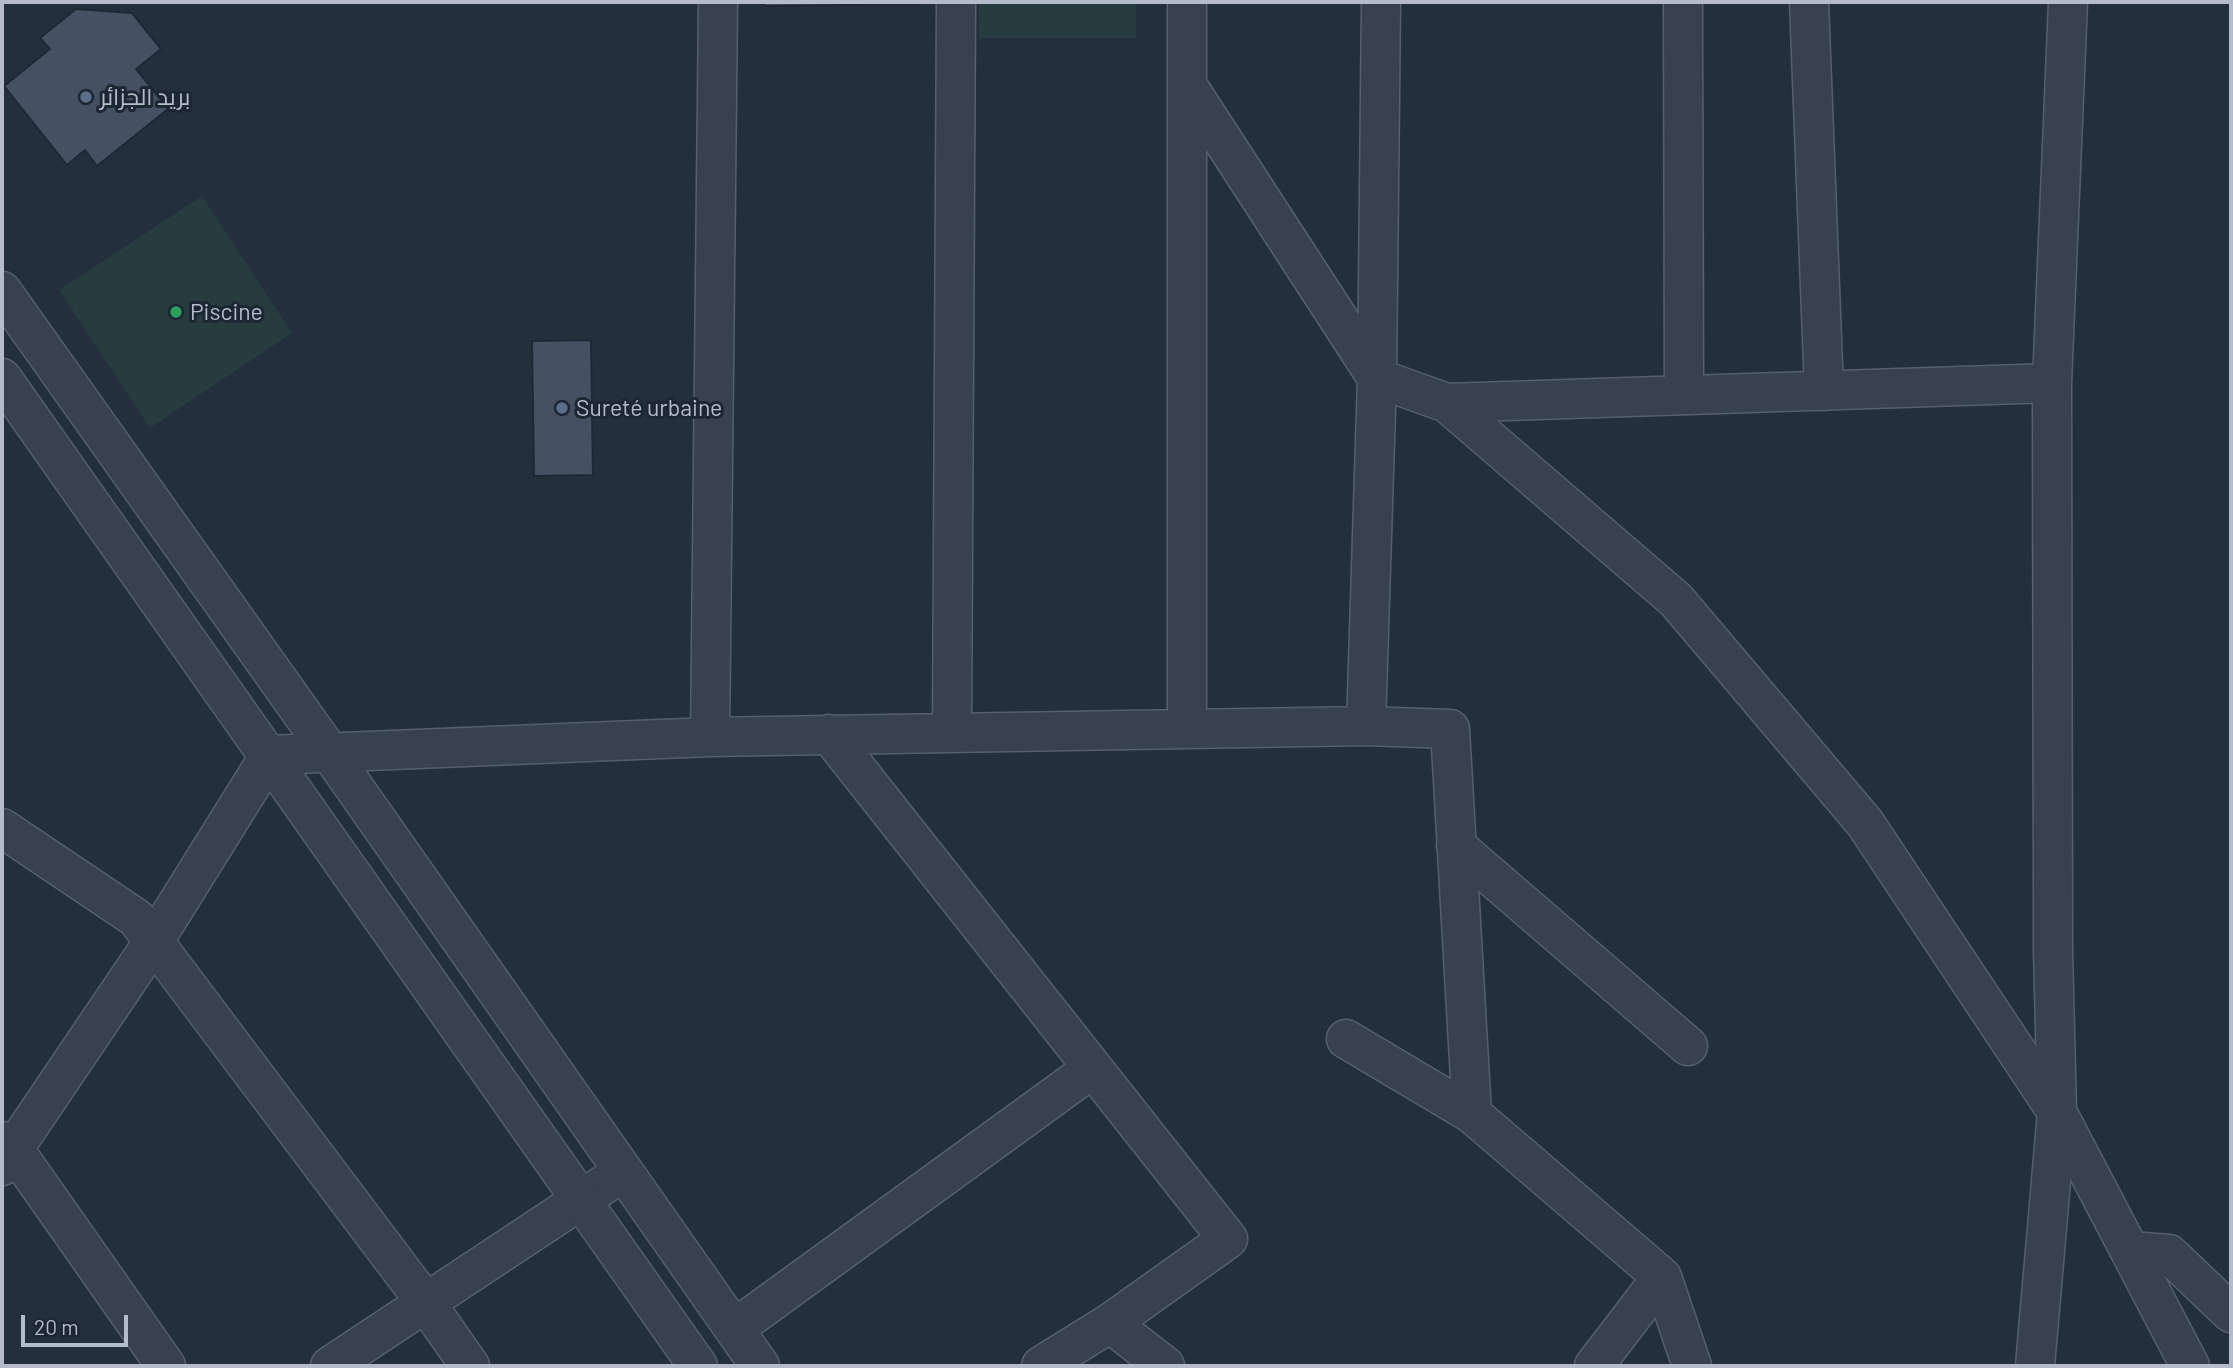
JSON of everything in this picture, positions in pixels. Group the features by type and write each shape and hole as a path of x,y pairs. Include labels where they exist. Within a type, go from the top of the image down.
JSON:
{"street":[{"path":"710,737 718,2"},
{"path":"952,732 956,2"},
{"path":"1187,2 1187,729"},
{"path":"1366,726 1377,378 1381,2"},
{"path":"1683,2 1684,395"},
{"path":"1809,2 1824,391"},
{"path":"2035,1366 2057,1112 2053,950 2052,383 2068,2"},
{"path":"1187,85 1377,378 1447,403 1676,600 1865,823 2057,1112 2190,1366"},
{"path":"2,291 760,1366"},
{"path":"2,378 698,1366"},
{"path":"1447,403 2052,383"},
{"path":"270,755 829,734 1366,726 1450,729 1472,1114"},
{"path":"829,734 1228,1239 1110,1323 1041,1366"},
{"path":"166,1366 6,1152 154,942 270,755"},
{"path":"2,828 136,918 426,1303 470,1366"},
{"path":"1456,846 1688,1046"},
{"path":"1346,1039 1472,1114 1662,1277 1692,1366"},
{"path":"734,1329 1093,1069"},
{"path":"330,1366 623,1172"},
{"path":"2130,1251 2169,1254 2231,1313"},
{"path":"1594,1366 1662,1277"},
{"path":"1110,1323 1165,1366"}],"green space":[{"path":"979,2 1136,2 1136,38 979,38"},
{"name":"Piscine","path":"202,196 292,333 150,428 59,290"}],"building":[{"path":"764,2 920,2 920,4 765,6"},
{"name":"بريد الجزائر","path":"76,9 132,13 161,49 136,69 168,109 97,166 85,150 67,165 4,86 50,49 40,38"},
{"name":"Sureté urbaine","path":"591,340 593,475 534,476 532,341"}],"place":[{"name":"بريد الجزائر","path":"86,97"},
{"name":"Piscine","path":"176,312"},
{"name":"Sureté urbaine","path":"562,408"}]}
